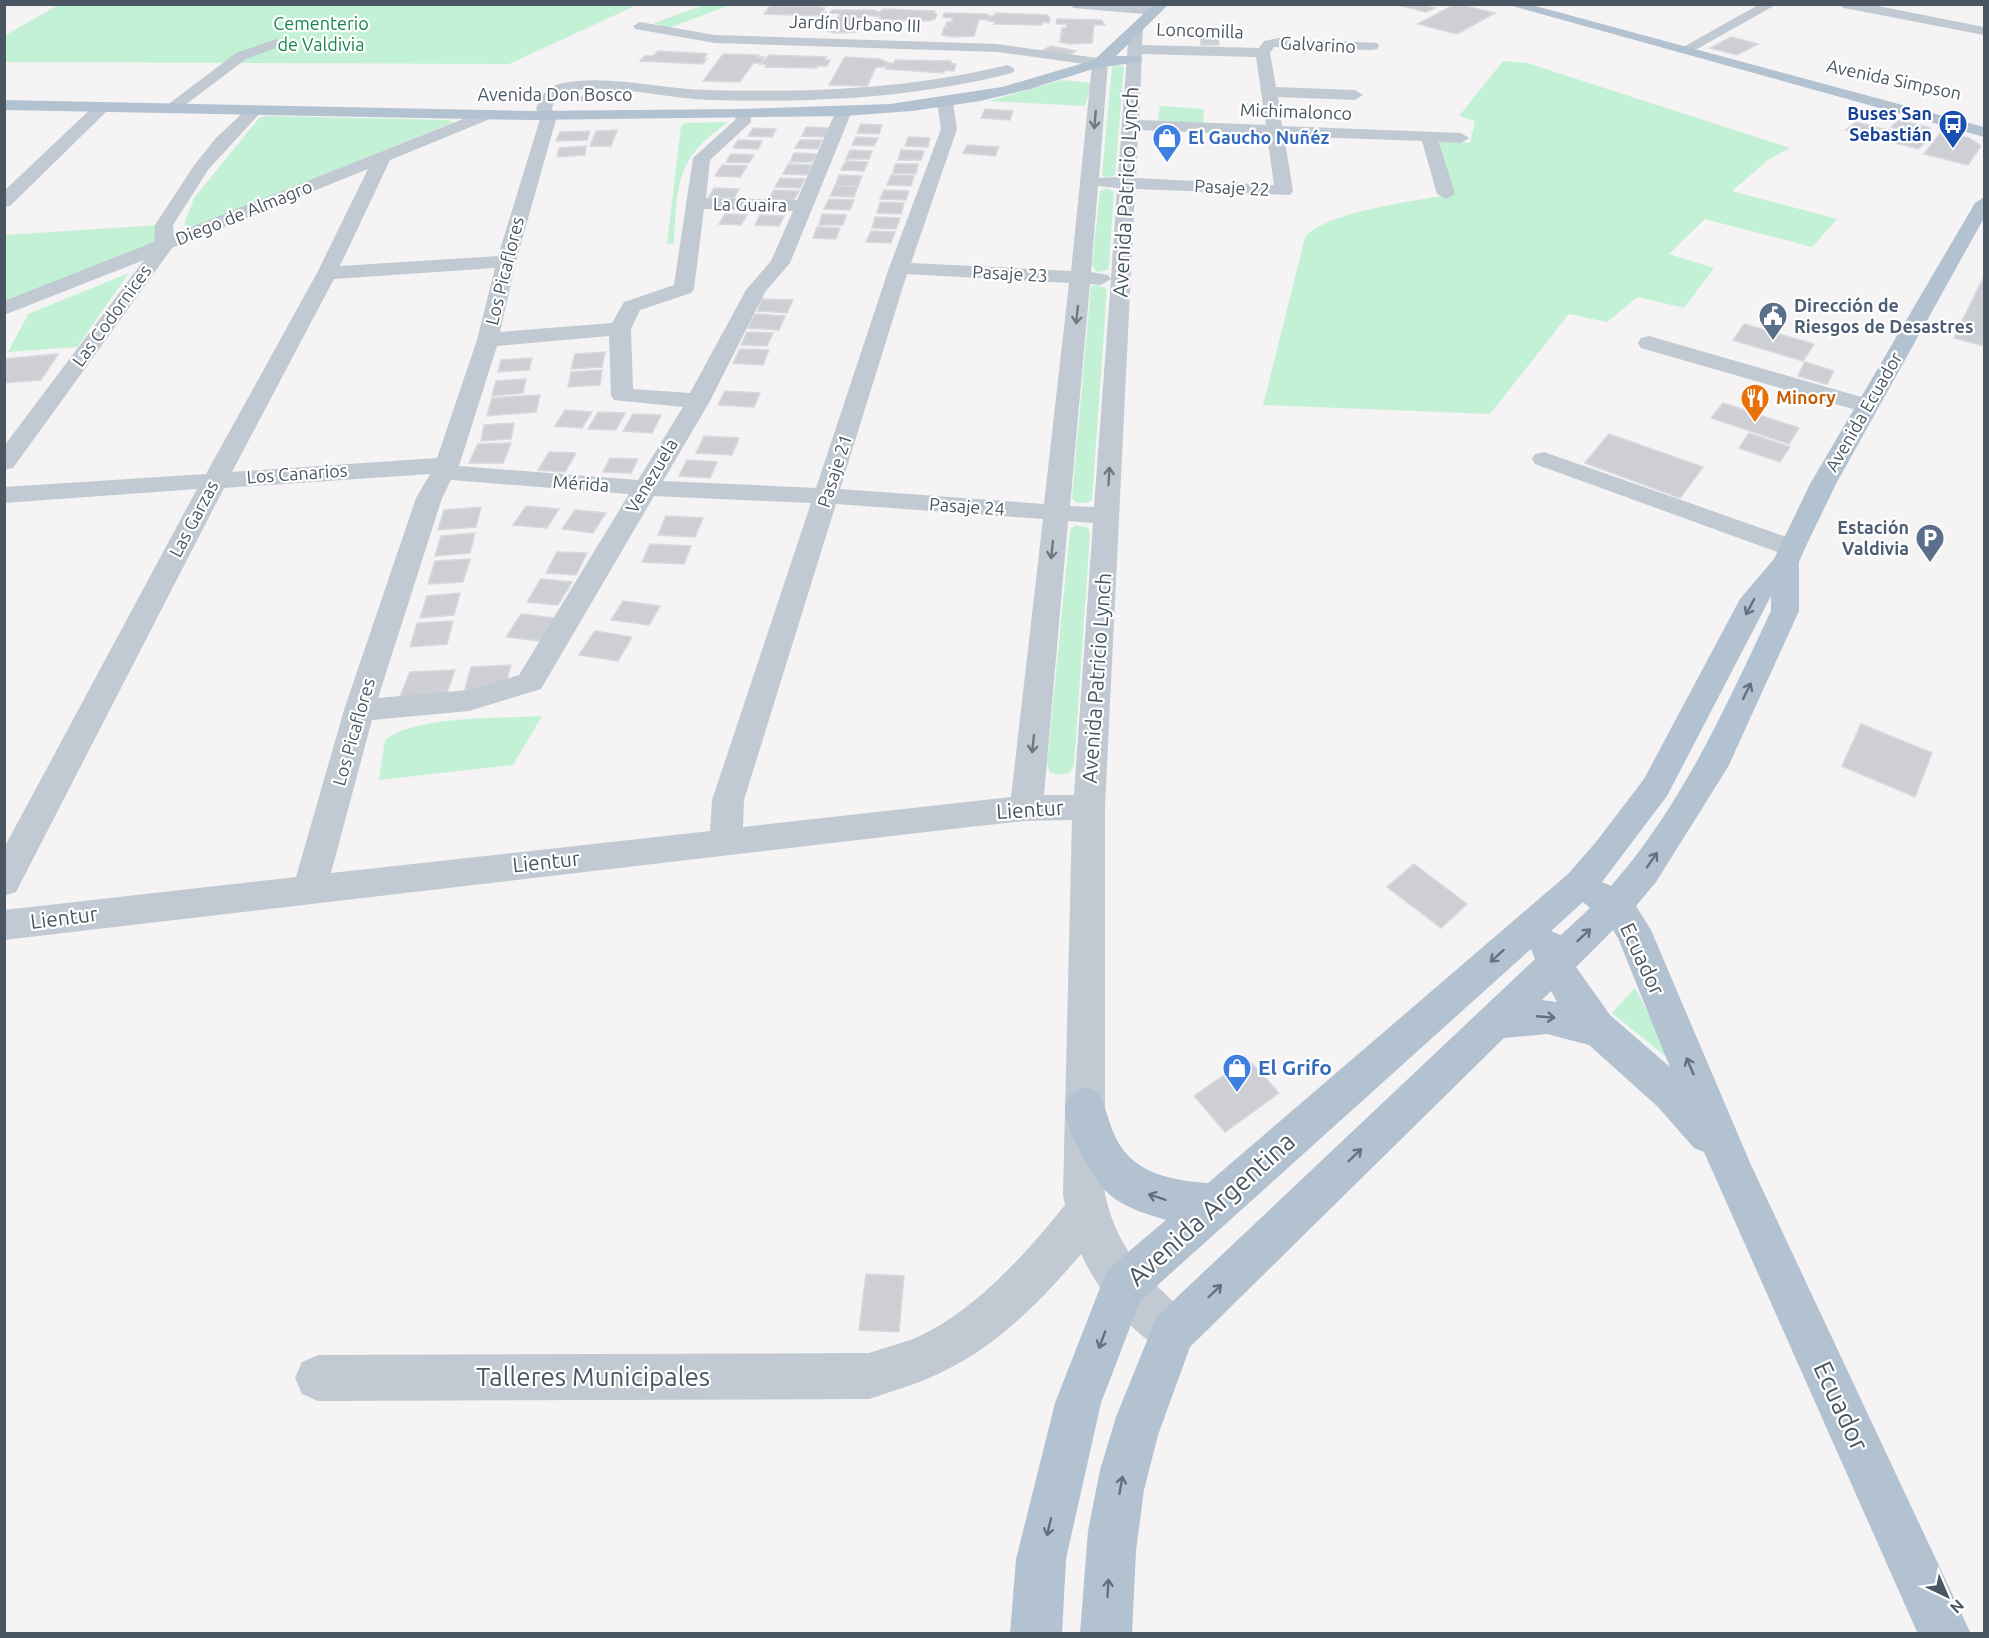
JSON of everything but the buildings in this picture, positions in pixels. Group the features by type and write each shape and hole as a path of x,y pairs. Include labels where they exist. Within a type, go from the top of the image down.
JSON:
{"main road":[{"name":"Avenida Simpson","path":"1511,4 1984,132"},
{"path":"1134,36 1159,8"},
{"name":"Avenida Don Bosco","path":"1100,62 1134,36"},
{"name":"Avenida Don Bosco","path":"4,105 484,116 843,111 945,102 1027,85 1100,62 1134,36"},
{"name":"Avenida Simpson","path":"1794,79 1984,119"},
{"name":"Avenida Ecuador","path":"1580,884 1633,820 1674,753 1754,599 1789,555 1823,484 1984,203"},
{"name":"Avenida Ecuador","path":"1615,906 1644,872 1712,767 1785,611 1789,555"},
{"path":"1541,917 1580,884"},
{"name":"Ecuador","path":"1580,884 1615,906 1632,930 1736,1179 1945,1634"},
{"name":"Ecuador","path":"1553,964 1615,906"},
{"name":"Ecuador","path":"1541,917 1553,964 1602,1033 1644,1066 1697,1119 1720,1150 1736,1179"},
{"name":"Avenida Argentina","path":"1036,1634 1041,1559 1078,1403 1123,1286 1541,917"},
{"path":"1106,1634 1111,1543 1124,1471 1138,1419 1173,1332 1553,964"},
{"path":"1489,1026 1525,1016 1546,1016 1574,1022 1602,1033"},
{"path":"1085,1106 1096,1145 1107,1163 1122,1179 1162,1200 1215,1205"}],"street":[{"name":"Loncomilla","path":"1074,4 1134,36 1268,59"},
{"path":"1685,50 1771,4"},
{"path":"1844,4 1984,31"},
{"name":"Jardín Urbano III","path":"640,26 716,39 998,48 1100,62"},
{"name":"Avenida Patricio Lynch","path":"1134,36 1089,807 1083,1194 1086,1213 1106,1260 1123,1286 1173,1332"},
{"path":"1268,59 1269,44 1279,42 1372,46"},
{"path":"170,109 241,56 276,43"},
{"name":"Pasaje 22","path":"1090,181 1284,191 1268,59"},
{"name":"Avenida Patricio Lynch","path":"1026,808 1100,62"},
{"name":"Los Picaflores","path":"310,888 359,710 429,498 445,468 488,340 506,261 549,116 544,109 547,98 556,90 572,86 636,87 697,94 863,93 955,83 1007,69"},
{"path":"1271,92 1355,95"},
{"name":"Pasaje 21","path":"726,842 728,800 899,268 949,129 945,102"},
{"path":"7,196 102,107"},
{"name":"Las Codornices","path":"4,463 164,246 164,225 201,168 222,142 254,111"},
{"name":"Venezuela","path":"359,710 503,695 530,682 698,401 756,290 780,263 806,206 843,111"},
{"path":"698,401 622,395 620,329 631,306 684,289 702,158 743,122 744,113"},
{"name":"Diego de Almagro","path":"4,309 484,116"},
{"name":"Michimalonco","path":"1130,125 1461,138"},
{"path":"1429,137 1446,194"},
{"name":"Las Garzas","path":"4,882 214,480 327,273 383,156"},
{"name":"La Guaira","path":"694,203 806,206"},
{"path":"327,273 506,261"},
{"name":"Pasaje 23","path":"899,268 1121,280"},
{"path":"488,340 620,329"},
{"path":"1649,343 1867,406"},
{"path":"1544,459 1789,555"},
{"name":"Mérida","path":"445,468 644,488 827,496"},
{"name":"Los Canarios","path":"4,495 214,480 445,468"},
{"name":"Pasaje 24","path":"827,496 1107,516"},
{"name":"Lientur","path":"4,925 310,888 1026,808 1089,807"},
{"name":"Talleres Municipales","path":"318,1378 869,1376 937,1352 982,1321 1022,1288 1057,1251 1086,1213"}],"green space":[{"name":"Cementerio de Valdivia","path":"60,4 637,5 509,64 5,62 4,36"},
{"path":"704,5 730,5 667,28 654,23"},
{"path":"1503,61 1527,63 1790,148 1768,160 1732,191 1837,219 1812,247 1705,219 1669,254 1714,268 1684,308 1638,297 1607,322 1569,314 1490,414 1263,405 1305,237 1316,228 1352,214 1453,194 1439,140 1470,143 1475,121 1459,116"},
{"path":"1116,64 1124,67 1115,175 1105,178 1102,175 1112,67"},
{"path":"1063,80 1092,83 1085,106 989,101"},
{"path":"1160,106 1204,109 1203,123 1158,121"},
{"path":"266,116 448,120 454,122 195,227 184,225 194,198 259,118"},
{"path":"728,122 698,148 689,161 679,188 674,243 667,244 681,126 684,123"},
{"path":"1107,188 1114,192 1109,265 1108,270 1097,272 1092,265 1100,191"},
{"path":"159,225 152,247 5,306 5,235"},
{"path":"129,273 77,347 8,352 28,314"},
{"path":"1098,285 1107,289 1092,500 1077,503 1072,498 1091,286"},
{"path":"1076,525 1088,528 1090,533 1074,765 1070,772 1060,775 1050,773 1047,764 1070,530"},
{"path":"542,716 513,765 379,780 385,740 399,732 437,722"},
{"path":"1635,988 1675,1064 1612,1013"}],"place":[{"name":"Buses San Sebastián","path":"1953,150"},
{"name":"El Gaucho Nuñéz","path":"1167,164"},
{"name":"Dirección de Riesgos de Desastres","path":"1773,342"},
{"name":"Minory","path":"1755,424"},
{"name":"Estación Valdivia","path":"1930,564"},
{"name":"El Grifo","path":"1237,1094"}]}
